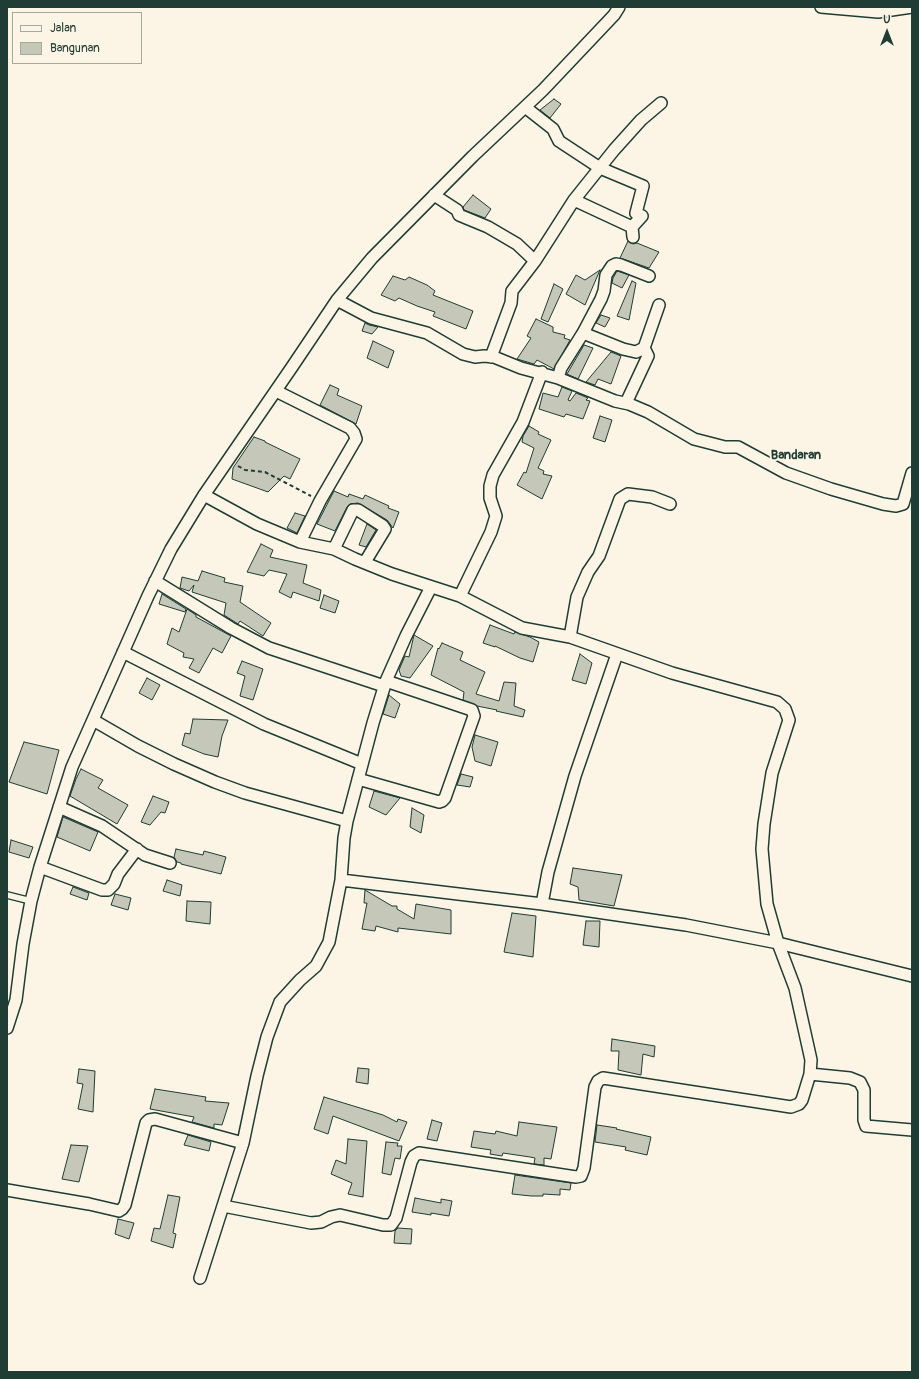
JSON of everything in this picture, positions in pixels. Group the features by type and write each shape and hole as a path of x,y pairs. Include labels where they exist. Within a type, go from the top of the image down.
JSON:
{"street":[{"path":"7,1028 16,1000 23,944 31,901 40,867 72,767 155,581 171,549 204,495 276,391 336,300 372,258 434,195 543,90 620,7"},
{"path":"821,7 878,12 912,7"},
{"path":"491,357 511,303 512,291 535,261 574,200 641,120 661,103"},
{"path":"525,107 553,129 558,141 600,168 643,186 636,213 642,216 633,232 574,200"},
{"path":"434,195 457,210 459,215 488,227 517,244 535,261"},
{"path":"558,378 561,368 602,299 606,275 612,266 621,264 650,276"},
{"path":"336,300 371,318 427,333 463,354 476,357 491,357 521,368 542,372 615,401 626,403 648,412 694,438 725,447 738,447 786,473 831,489 883,504 896,506 903,504 912,473"},
{"path":"583,333 629,351 636,352 644,348 659,305"},
{"path":"626,403 648,356 644,348"},
{"path":"460,596 491,532 496,516 490,498 490,486 493,475 523,422 542,372"},
{"path":"276,391 350,428 356,438 320,501 300,542"},
{"path":"570,637 577,596 588,572 599,556 620,499 628,494 652,497 670,504"},
{"path":"204,495 257,524 300,542 334,549 392,574 460,596 522,628 570,637 672,673 778,702 785,709 789,720 772,773 764,824 762,849 766,904 778,943 795,988 811,1060 810,1074 802,1100 799,1104 791,1107 604,1078 598,1081 595,1087 584,1168 581,1176 576,1177 419,1153 414,1156 411,1162 396,1218 391,1225 383,1225 340,1215 331,1217 321,1222 311,1223 223,1206"},
{"path":"334,549 353,510 358,510 383,526 384,529 365,562"},
{"path":"155,581 231,628 269,648 472,710 474,712 474,716 445,798 442,801 439,802 358,779"},
{"path":"200,1278 243,1144 257,1076 267,1037 280,1002 300,980 316,966 329,942 341,880 344,838 347,821 362,764 385,684 406,636 431,587"},
{"path":"123,652 264,724 362,764"},
{"path":"542,904 548,872 575,776 618,654"},
{"path":"93,720 138,746 215,782 245,793 347,821"},
{"path":"59,807 102,826 145,855 170,863"},
{"path":"40,867 102,890 108,890 114,884 118,874 137,849"},
{"path":"341,880 542,904 686,926 778,943 912,976"},
{"path":"810,1074 850,1078 860,1082 864,1090 864,1120 866,1126 869,1128 912,1130"},
{"path":"7,1190 89,1204 119,1211 125,1205 146,1123 149,1120 155,1119 243,1144"}],"lane":[{"path":"7,895 31,901"}],"path":[{"path":"228,461 245,470 265,472 320,501"}],"building":[{"path":"554,99 561,104 550,118 540,110"},
{"path":"473,195 491,209 485,218 464,210 463,207"},
{"path":"628,241 659,252 649,268 620,258"},
{"path":"600,270 585,305 566,294 576,275 585,280"},
{"path":"617,271 629,275 622,288 612,283"},
{"path":"393,276 405,280 409,277 427,285 435,291 433,295 473,311 466,329 433,316 435,312 399,298 395,301 381,295"},
{"path":"632,281 636,283 629,320 617,316"},
{"path":"554,284 563,289 548,322 541,319"},
{"path":"601,315 610,318 605,327 596,323"},
{"path":"536,319 553,327 553,332 565,335 564,338 570,340 554,369 537,360 534,364 517,359 531,338 527,336"},
{"path":"365,323 378,327 372,334 362,331"},
{"path":"373,341 394,351 388,368 367,358"},
{"path":"584,345 593,348 578,379 567,374"},
{"path":"611,352 621,356 611,384 598,379 595,385 586,382"},
{"path":"330,385 339,389 337,395 362,406 356,424 320,405"},
{"path":"562,387 572,391 568,400 570,401 576,393 588,398 586,400 590,401 583,419 566,414 564,417 539,409 543,393 558,397"},
{"path":"600,416 612,420 605,442 593,438"},
{"path":"529,426 539,432 538,434 551,440 538,468 544,471 543,474 552,476 542,499 517,485 524,472 526,473 534,448 522,442 523,436"},
{"path":"254,437 300,459 290,479 284,476 268,492 232,479 233,468"},
{"path":"334,491 348,497 349,494 363,499 365,495 389,506 388,508 399,512 393,528 387,520 358,503 350,504 347,507 335,531 317,524"},
{"path":"295,513 305,516 297,533 287,528"},
{"path":"367,524 376,530 366,547 359,545"},
{"path":"261,544 273,550 270,557 307,565 303,583 321,590 319,601 293,592 291,598 279,592 287,574 269,570 264,576 247,572"},
{"path":"202,571 225,578 224,582 243,586 240,602 271,623 263,636 240,621 238,624 224,615 226,603 192,592 194,585 189,591 180,588 182,577 198,581"},
{"path":"162,594 186,609 185,612 159,604"},
{"path":"324,595 339,601 335,613 320,608"},
{"path":"187,609 196,615 196,617 231,636 222,653 213,648 199,673 189,668 194,659 183,657 184,653 167,644 172,628 179,632"},
{"path":"490,625 514,634 515,632 530,637 539,642 533,662 520,658 495,646 483,643"},
{"path":"414,635 433,646 410,678 401,676 399,670 405,656 409,657"},
{"path":"442,643 463,652 460,660 485,672 476,694 499,701 504,682 516,683 514,706 525,710 523,717 477,706 463,700 464,692 431,675 438,648 439,649"},
{"path":"580,654 592,663 586,684 572,680"},
{"path":"242,661 263,669 253,700 240,696 245,676 237,673"},
{"path":"147,678 160,685 152,700 139,693"},
{"path":"389,695 400,704 395,718 383,714"},
{"path":"193,719 228,720 222,736 218,757 204,754 182,745 185,733 190,734"},
{"path":"475,735 498,742 491,766 475,761 472,747"},
{"path":"24,742 59,750 47,794 9,782"},
{"path":"81,769 103,780 98,788 128,805 117,824 70,796"},
{"path":"461,774 473,777 470,787 457,785"},
{"path":"374,791 400,798 386,815 369,807"},
{"path":"153,796 169,802 165,813 161,812 150,825 141,822"},
{"path":"412,808 424,815 421,833 410,827"},
{"path":"63,817 98,832 90,851 57,837"},
{"path":"11,840 33,847 29,858 9,852"},
{"path":"176,849 203,855 204,851 226,857 221,874 177,862 174,857"},
{"path":"573,868 622,875 614,906 579,900 578,887 570,884"},
{"path":"167,880 182,885 180,896 163,891"},
{"path":"73,887 89,893 87,900 70,894"},
{"path":"365,890 392,906 397,906 397,909 414,919 416,904 451,910 451,934 398,928 398,932 376,926 375,931 362,929 367,903 364,903"},
{"path":"115,894 131,898 128,910 111,905"},
{"path":"187,901 211,902 210,924 186,921"},
{"path":"512,913 536,916 533,957 504,952"},
{"path":"586,921 600,921 599,947 583,945"},
{"path":"612,1039 655,1046 654,1057 643,1054 641,1075 618,1070 619,1051 611,1051"},
{"path":"358,1068 369,1069 368,1084 356,1082"},
{"path":"79,1069 95,1071 93,1112 78,1109 83,1084 77,1083"},
{"path":"155,1089 206,1097 205,1101 229,1103 222,1125 214,1124 214,1128 192,1122 194,1117 150,1109"},
{"path":"324,1097 383,1115 397,1122 398,1119 407,1122 399,1141 333,1116 328,1134 314,1129"},
{"path":"432,1120 442,1123 437,1141 427,1139"},
{"path":"519,1122 557,1127 551,1159 544,1158 544,1165 534,1164 535,1158 503,1153 502,1156 490,1154 491,1150 471,1147 474,1131 495,1134 496,1131 517,1136"},
{"path":"597,1125 617,1128 616,1129 651,1137 647,1155 625,1150 626,1147 595,1142"},
{"path":"188,1135 211,1142 209,1151 184,1145"},
{"path":"348,1139 367,1141 363,1197 348,1194 352,1183 331,1174 336,1160 346,1164"},
{"path":"386,1142 398,1143 397,1146 402,1146 400,1159 395,1158 391,1175 382,1173"},
{"path":"71,1145 88,1146 79,1182 62,1179"},
{"path":"515,1175 571,1183 570,1190 560,1189 560,1195 543,1194 543,1196 531,1196 512,1194"},
{"path":"168,1195 180,1197 173,1233 176,1234 173,1248 151,1241 154,1228 160,1229"},
{"path":"415,1198 441,1203 441,1199 452,1201 449,1216 412,1212"},
{"path":"118,1219 134,1223 129,1239 115,1234"},
{"path":"398,1228 412,1229 411,1244 394,1243 395,1231"}],"district":[{"name":"Bandaran","path":"796,456"}]}
